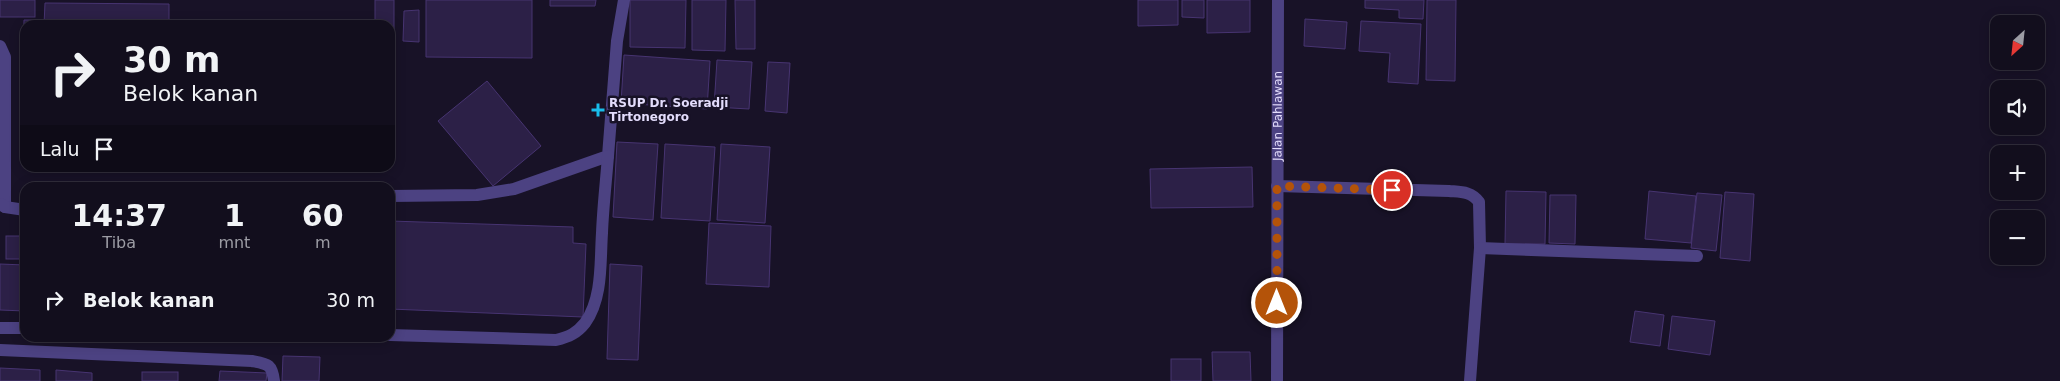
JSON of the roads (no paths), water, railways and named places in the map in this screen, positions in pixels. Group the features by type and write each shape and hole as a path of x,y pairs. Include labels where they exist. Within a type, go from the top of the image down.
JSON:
{"street":[{"path":"395,335 556,340 571,336 586,321 594,306 599,279 617,41 624,0"},
{"name":"Jalan Pahlawan","path":"1277,381 1278,0"},
{"path":"0,46 5,57 3,205 20,209"},
{"path":"395,196 477,195 514,189 608,156"},
{"path":"1277,186 1466,192 1476,198 1479,202 1480,248 1470,381"},
{"path":"1480,248 1697,256"},
{"path":"0,328 20,328"},
{"path":"0,350 252,361 267,364 273,369 274,381"}],"place":[{"name":"RSUP Dr. Soeradji Tirtonegoro","path":"598,110"}]}
